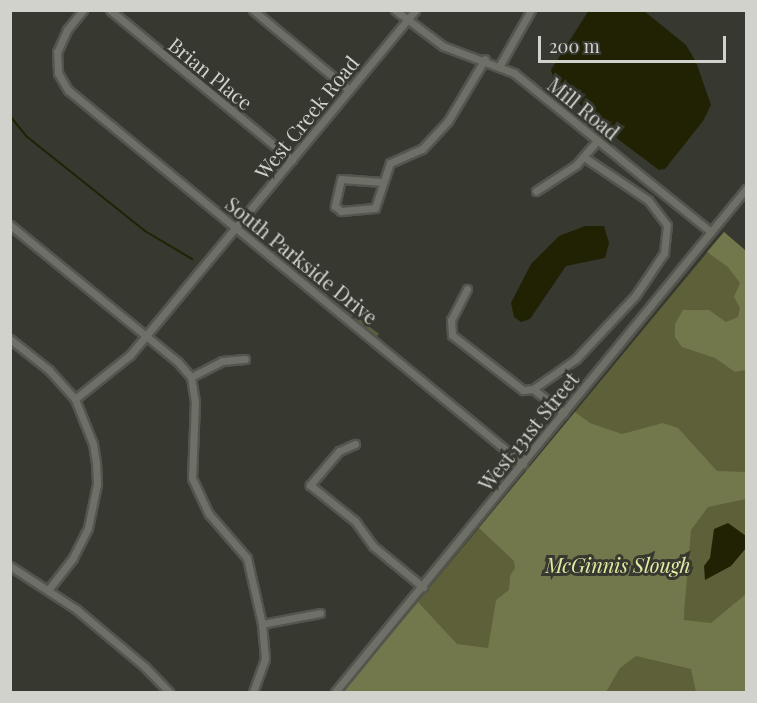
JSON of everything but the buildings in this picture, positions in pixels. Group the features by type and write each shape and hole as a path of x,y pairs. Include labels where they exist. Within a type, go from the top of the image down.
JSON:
{"street":[{"name":"South Parkside Drive","path":"83,10 59,46 56,64 62,81 75,97 523,464"},
{"name":"Brian Place","path":"110,10 292,160"},
{"path":"253,10 349,90"},
{"name":"Mill Road","path":"395,10 443,46 500,65 598,140 711,232"},
{"name":"West Creek Road","path":"75,399 119,367 415,10"},
{"path":"500,65 531,10"},
{"path":"383,182 341,179 337,183 335,206 341,211 371,210 383,182 390,162 422,149 448,121 485,59"},
{"path":"536,191 584,157 598,140"},
{"path":"467,289 451,320 452,334 516,388 534,388 590,346 642,287 668,244 667,225 656,207 635,189 584,157"},
{"name":"West 131st Street","path":"335,693 747,189"},
{"path":"10,225 146,336 191,377 195,400 192,478 208,514 247,558 262,624 265,659 253,693"},
{"path":"10,339 49,370 75,399 93,444 97,484 82,543 48,591"},
{"path":"191,377 222,361 245,359"},
{"path":"534,388 564,413"},
{"path":"355,444 339,451 310,485 355,522 373,546 423,587"},
{"path":"10,566 48,591 136,660 169,693"},
{"path":"262,624 321,613"}],"green space":[{"name":"McGinnis Slough","path":"724,232 746,251 746,692 343,692"},
{"path":"724,232 746,251 746,370 735,372 715,358 682,347 675,337 675,324 683,310 709,310 726,322 738,317 740,308 734,297 740,283 728,267 707,252"},
{"path":"345,308 379,334 375,338 342,311"},
{"name":"McGinnis Slough","path":"575,412 590,423 622,434 663,423 678,428 717,471 746,472 746,499 708,507 691,530 684,620 711,623 746,594 746,692 696,692 691,669 636,656 620,668 606,692 343,692 418,602 457,644 488,648 496,600 509,590 510,576 515,568 514,561 479,528"}],"shaded area":[{"path":"589,10 644,11 686,45 696,62 711,105 703,121 665,169 659,170 619,140 554,81 551,70"},
{"path":"585,226 604,226 609,243 605,258 566,266 530,319 521,322 514,317 511,303 531,264 559,236"},
{"path":"728,523 746,536 746,548 731,566 705,580 704,566 710,558 714,529"}],"waterway":[{"path":"10,116 26,136 145,231 192,259"}]}
